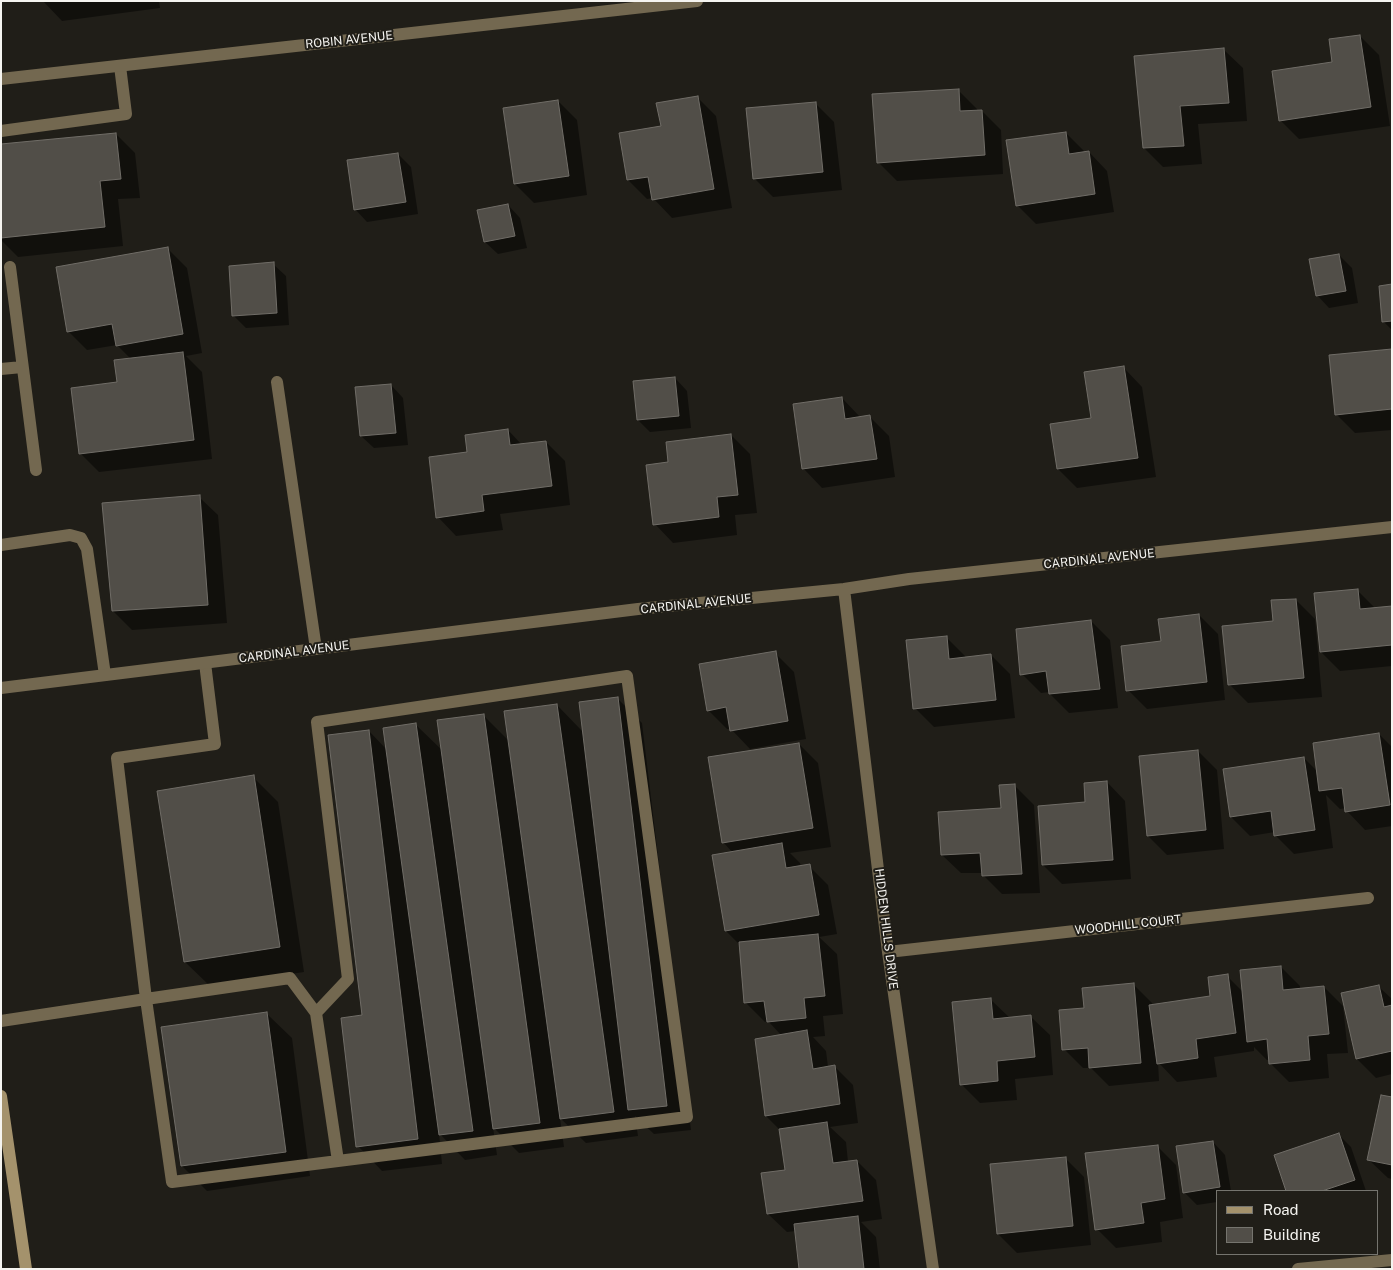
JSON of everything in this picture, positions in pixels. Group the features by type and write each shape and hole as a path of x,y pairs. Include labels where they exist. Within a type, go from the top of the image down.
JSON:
{"main road":[{"path":"2,1100 26,1269"}],"street":[{"name":"ROBIN AVENUE","path":"1,79 697,1"},
{"path":"1,132 126,114 120,66"},
{"path":"10,267 36,470"},
{"path":"1,369 22,367"},
{"path":"277,382 316,649"},
{"name":"CARDINAL AVENUE","path":"1,688 638,609 844,589 918,578 1392,527"},
{"path":"1,544 70,535 81,538 88,549 106,675"},
{"name":"HIDDEN HILLS DRIVE","path":"844,589 888,952 932,1269"},
{"path":"205,663 215,744 117,758 146,1000 172,1182 687,1117 627,676 317,722 348,979 316,1013"},
{"name":"WOODHILL COURT","path":"888,952 1368,898"},
{"path":"1,1021 290,978 316,1013 338,1161"},
{"path":"1298,1269 1392,1260"}],"building":[{"path":"1360,35 1371,107 1279,121 1272,71 1332,62 1329,39"},
{"path":"1224,48 1229,103 1180,106 1184,146 1143,148 1134,56"},
{"path":"959,89 960,111 982,110 985,155 877,163 872,94"},
{"path":"698,96 714,189 652,200 648,177 627,180 619,133 661,126 656,103"},
{"path":"558,100 569,176 514,184 503,108"},
{"path":"816,102 823,172 753,179 746,108"},
{"path":"1066,132 1069,154 1089,151 1095,194 1016,206 1006,140"},
{"path":"116,133 121,179 100,181 105,227 1,238 1,144"},
{"path":"398,153 406,202 354,210 347,160"},
{"path":"508,204 515,236 484,242 477,210"},
{"path":"168,247 183,334 116,346 112,324 67,332 56,267"},
{"path":"1339,254 1346,291 1316,296 1309,259"},
{"path":"274,262 277,313 232,316 229,266"},
{"path":"1392,284 1392,321 1382,322 1379,286"},
{"path":"1392,349 1392,409 1335,415 1329,355"},
{"path":"183,352 194,440 79,454 71,388 117,382 114,360"},
{"path":"1124,366 1138,458 1057,469 1050,424 1091,418 1084,372"},
{"path":"675,377 679,416 637,420 633,381"},
{"path":"391,384 396,433 360,436 355,387"},
{"path":"842,397 845,419 870,415 877,459 802,469 793,404"},
{"path":"508,429 510,445 546,441 552,486 482,495 484,511 436,518 429,457 467,452 465,435"},
{"path":"731,434 738,495 717,497 719,517 653,525 646,465 668,462 666,442"},
{"path":"200,495 208,605 112,611 102,503"},
{"path":"1358,589 1360,609 1392,606 1392,645 1320,652 1314,593"},
{"path":"1296,599 1304,678 1228,685 1222,626 1273,621 1271,600"},
{"path":"1199,614 1207,682 1126,691 1121,646 1161,641 1158,619"},
{"path":"1091,620 1100,689 1049,694 1046,671 1020,675 1016,629"},
{"path":"947,636 949,659 991,654 996,700 913,709 906,640"},
{"path":"776,651 788,721 730,731 726,707 707,711 699,664"},
{"path":"618,697 667,1106 628,1110 579,702"},
{"path":"557,704 614,1112 560,1119 504,711"},
{"path":"484,714 540,1123 493,1129 437,720"},
{"path":"416,723 473,1131 439,1135 383,728"},
{"path":"369,730 418,1139 356,1147 341,1018 362,1015 328,735"},
{"path":"1379,733 1390,805 1345,812 1342,788 1319,791 1313,743"},
{"path":"799,743 813,828 722,843 708,757"},
{"path":"1198,750 1206,830 1147,836 1139,756"},
{"path":"1304,757 1315,830 1274,836 1271,811 1230,817 1223,769"},
{"path":"254,775 280,947 184,962 157,791"},
{"path":"1107,781 1113,860 1042,865 1038,806 1085,802 1084,783"},
{"path":"1015,784 1022,874 982,876 980,853 941,855 938,812 1001,808 999,785"},
{"path":"782,843 786,868 810,864 819,915 725,931 712,855"},
{"path":"818,934 825,996 804,998 806,1018 767,1022 764,1001 744,1003 739,942"},
{"path":"1281,966 1283,990 1324,986 1329,1034 1308,1036 1310,1060 1269,1064 1267,1039 1247,1042 1240,970"},
{"path":"1228,974 1236,1033 1196,1039 1198,1058 1157,1064 1149,1005 1210,996 1208,977"},
{"path":"1134,983 1141,1063 1089,1068 1088,1048 1062,1050 1059,1010 1084,1008 1082,988"},
{"path":"1379,985 1384,1007 1392,1005 1392,1051 1356,1059 1341,993"},
{"path":"991,998 993,1019 1031,1015 1035,1057 997,1061 998,1081 960,1085 952,1002"},
{"path":"267,1012 286,1152 181,1166 161,1027"},
{"path":"807,1030 813,1069 835,1065 840,1104 765,1116 755,1039"},
{"path":"1381,1095 1392,1097 1392,1165 1367,1160"},
{"path":"827,1122 833,1163 857,1160 863,1201 767,1214 761,1173 785,1170 779,1129"},
{"path":"1339,1133 1355,1180 1325,1190 1286,1190 1274,1155"},
{"path":"1213,1141 1220,1187 1183,1193 1176,1146"},
{"path":"1158,1145 1165,1199 1141,1203 1144,1223 1095,1230 1085,1153"},
{"path":"1066,1157 1073,1226 997,1234 990,1164"},
{"path":"858,1216 864,1269 799,1269 794,1224"}]}
